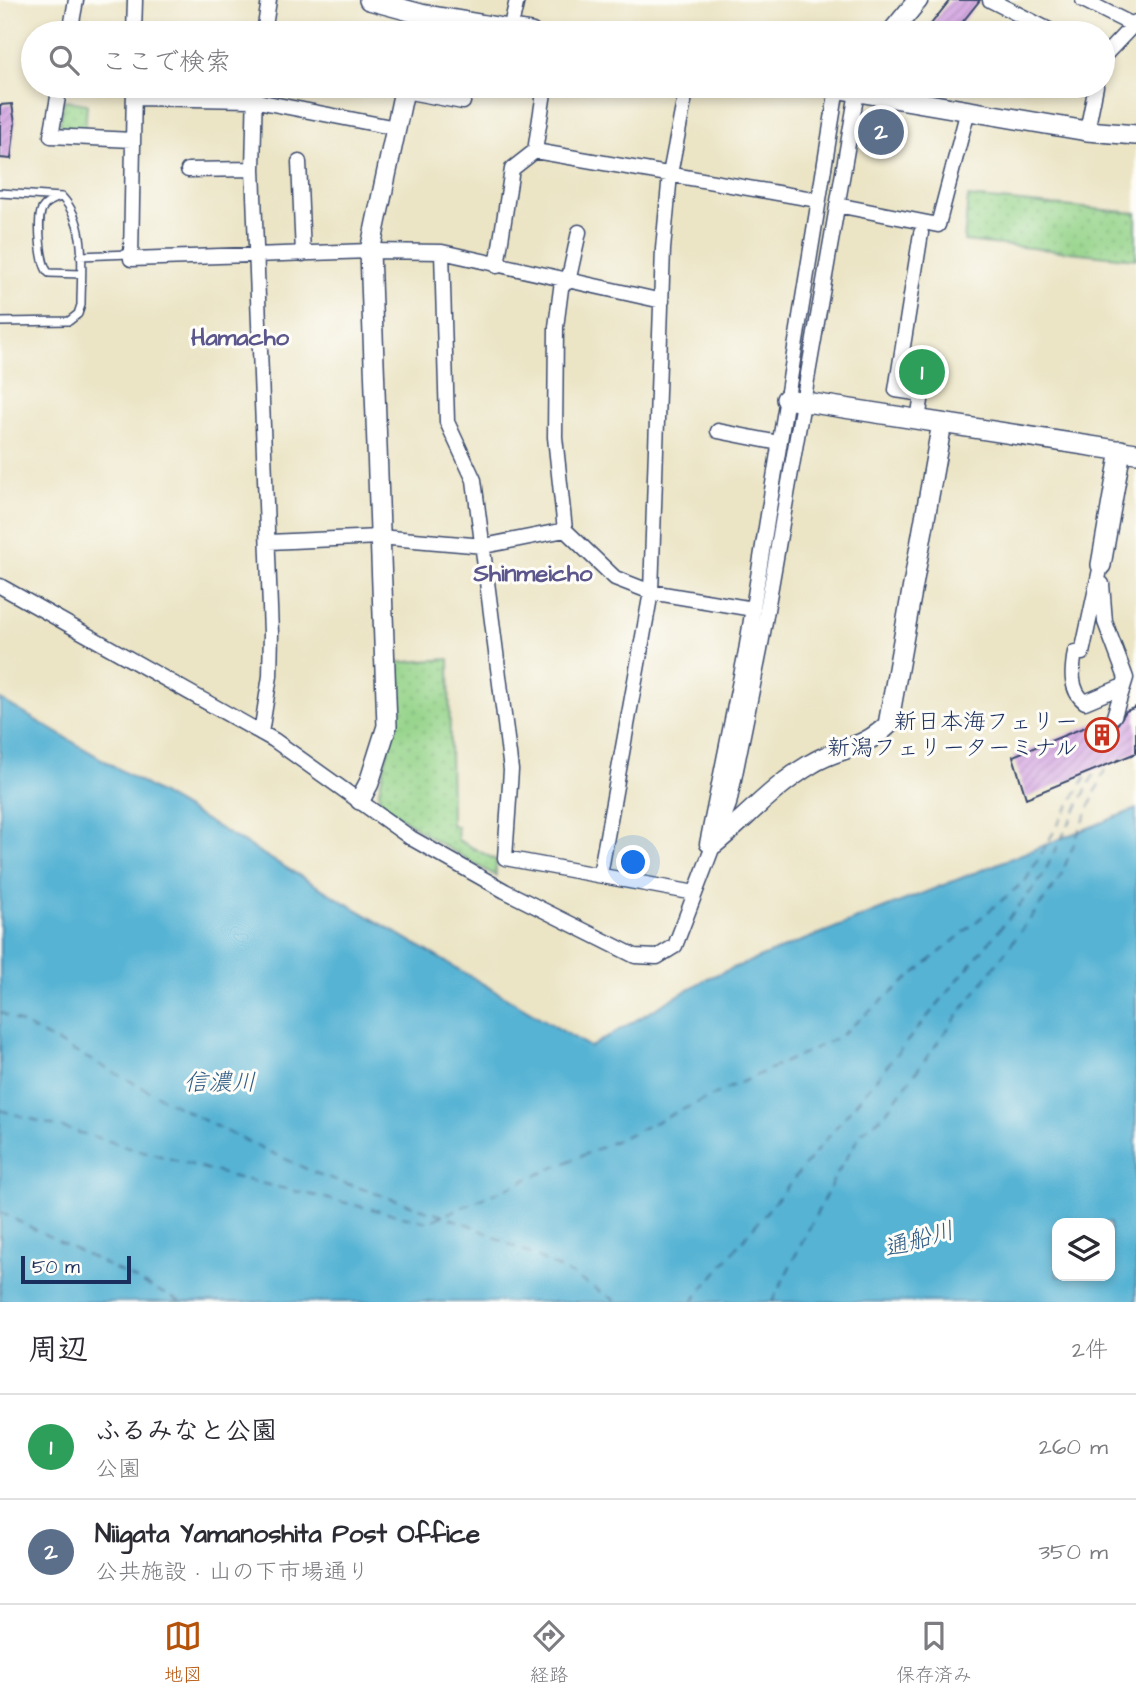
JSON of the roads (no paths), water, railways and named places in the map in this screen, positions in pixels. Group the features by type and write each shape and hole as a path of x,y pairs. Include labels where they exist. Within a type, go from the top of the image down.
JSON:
{"street":[{"path":"72,21 76,0"},
{"path":"134,21 135,0"},
{"path":"266,21 269,0"},
{"path":"369,0 422,7 476,21"},
{"path":"512,21 517,0"},
{"path":"901,21 918,0"},
{"path":"990,0 1031,21"},
{"path":"1083,0 1134,23 1115,44"},
{"path":"58,98 51,136 132,140"},
{"path":"134,98 131,259 370,251 442,252 662,301"},
{"path":"254,98 253,169 269,542 270,676 261,733"},
{"path":"274,98 396,128"},
{"path":"360,800 369,783 387,726 370,251 403,98"},
{"path":"444,98 463,103"},
{"path":"497,266 512,169 535,152 543,98"},
{"path":"600,875 651,592 662,301 670,174 685,98"},
{"path":"0,586 261,733 411,838 505,891 635,956 657,957 675,946 729,804 794,401 818,200 840,98"},
{"path":"697,888 753,609 779,443 794,401 837,205 842,98"},
{"path":"899,98 1087,131 1136,135"},
{"path":"1087,131 1094,98"},
{"path":"837,205 938,225 968,110"},
{"path":"535,152 818,200"},
{"path":"299,162 303,254"},
{"path":"188,170 253,169"},
{"path":"579,232 556,327 555,437 565,530 615,578 651,592 753,609"},
{"path":"918,420 922,394 895,390 921,233"},
{"path":"442,252 447,422 474,480 510,770 505,858 600,875 697,888"},
{"path":"794,401 1129,451 1082,653 1075,652 1071,676 1078,694 1085,702 1123,687"},
{"path":"714,844 766,795 813,762 871,741 888,725 942,424"},
{"path":"718,432 779,443"},
{"path":"269,542 379,537 484,546 565,530"},
{"path":"1101,565 1105,622 1126,678 1114,716"}],"lane":[{"path":"0,193 62,197 73,209 80,228 81,274 81,305 74,319 0,321"},
{"path":"62,197 47,203 41,212 42,264 49,273 81,274"},
{"path":"80,256 131,254"}],"water":[{"name":"信濃川","path":"0,699 590,1047 708,978 1136,809 1136,1302 0,1302"}],"place":[{"name":"Niigata Yamanoshita Post Office","path":"881,132"},
{"name":"ふるみなと公園","path":"922,372"},
{"name":"新日本海フェリー 新潟フェリーターミナル","path":"1102,735"}],"district":[{"name":"Hamacho","path":"240,338"},
{"name":"Shinmeicho","path":"533,574"}],"water label":[{"name":"通船川","path":"919,1240"}]}
